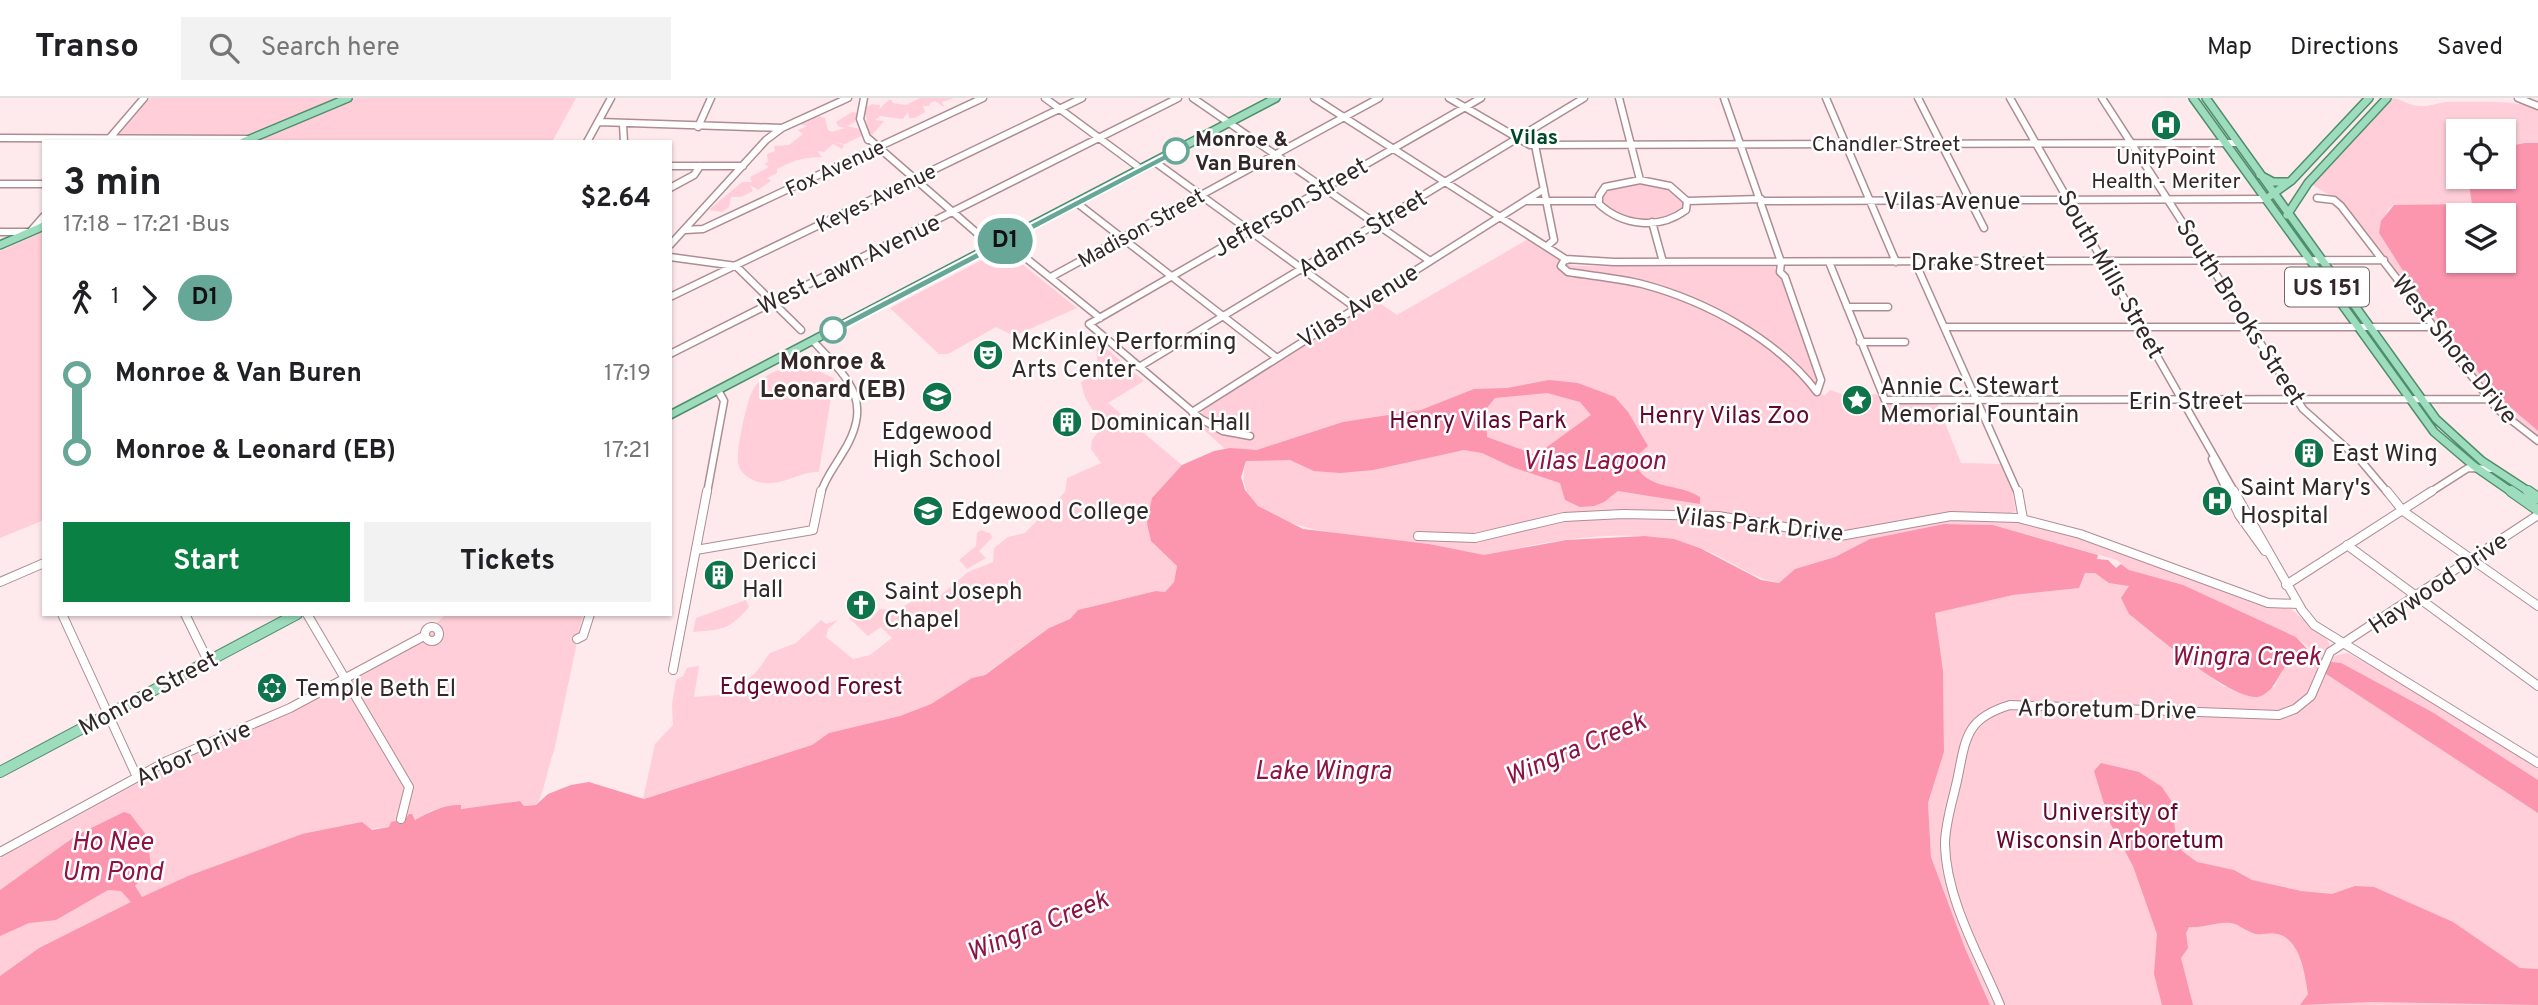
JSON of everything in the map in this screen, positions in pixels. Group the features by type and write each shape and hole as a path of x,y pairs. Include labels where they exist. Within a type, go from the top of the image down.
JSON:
{"main road":[{"path":"248,140 348,98"},
{"path":"672,414 1276,98"},
{"path":"2193,98 2287,215 2297,196 2387,98"},
{"path":"2206,98 2271,197"},
{"path":"2271,197 2291,181 2369,98"},
{"path":"2329,141 2332,156"},
{"path":"2257,173 2273,182 2291,181"},
{"path":"2271,197 2297,196"},
{"name":"US 151","path":"2271,197 2309,261 2434,432 2474,466 2538,510"},
{"name":"US 151","path":"2287,215 2421,400 2448,433 2493,469 2538,498"},
{"path":"0,245 42,227"},
{"name":"Monroe Street","path":"0,771 293,616"}],"street":[{"path":"0,138 108,140 145,98"},
{"path":"588,140 611,98"},
{"path":"698,127 711,98"},
{"path":"672,243 762,144 782,128 848,98"},
{"path":"864,98 860,119 868,138 993,247"},
{"name":"Fox Avenue","path":"685,230 703,229 983,98"},
{"path":"1045,98 1141,169"},
{"name":"Keyes Avenue","path":"672,295 1082,98"},
{"name":"West Lawn Avenue","path":"672,353 1178,98"},
{"path":"1193,98 1430,261"},
{"path":"1314,98 1566,259 1561,266 1568,272 1642,284 1725,318 1780,352 1801,371 1817,392 1821,380 1785,277 1780,271 1781,262 1724,98"},
{"name":"Madison Street","path":"1051,277 1379,98"},
{"name":"Chandler Street","path":"1450,98 1517,139 1535,145 2237,143"},
{"name":"Jefferson Street","path":"1100,318 1481,98"},
{"name":"Adams Street","path":"1139,367 1584,98"},
{"path":"1619,98 1640,180"},
{"path":"1826,98 1896,262"},
{"path":"1918,98 1984,228"},
{"name":"South Mills Street","path":"2010,98 2210,451 2235,507 2270,557 2298,604 2340,646 2538,763"},
{"name":"South Brooks Street","path":"2102,98 2297,400 2316,422 2365,464 2403,511 2538,606"},
{"path":"2518,98 2538,106"},
{"path":"599,122 698,127 769,125 782,128"},
{"path":"623,124 624,140"},
{"path":"1535,145 1554,240 1546,246"},
{"path":"1155,162 1356,308"},
{"path":"672,166 743,166"},
{"path":"672,187 694,175 700,166"},
{"path":"1640,180 1671,186 1687,201 1686,210 1678,217 1652,222 1617,218 1598,201 1600,193 1609,185 1640,180"},
{"path":"0,184 42,184"},
{"name":"Vilas Avenue","path":"1192,412 1544,189"},
{"name":"Vilas Avenue","path":"1687,201 2069,201 2271,197"},
{"name":"West Shore Drive","path":"2317,198 2338,202 2489,399 2510,421 2538,441"},
{"path":"1525,201 1598,201"},
{"path":"1077,203 1277,358"},
{"path":"0,232 30,232 42,218"},
{"path":"1652,222 1663,262"},
{"path":"1005,241 1100,318 1089,324 1192,412 1217,429 1250,436"},
{"path":"672,257 736,266 801,330"},
{"name":"Drake Street","path":"1566,259 1580,264 2384,260"},
{"path":"1829,262 1860,342 1905,342"},
{"path":"1915,262 2018,492 2023,519"},
{"path":"1847,307 1888,307"},
{"path":"1944,327 2434,327"},
{"path":"696,550 813,530 822,488 855,434 859,408 850,380 813,341"},
{"name":"Erin Street","path":"1860,342 1883,399 2489,399"},
{"path":"674,670 724,401 718,390"},
{"path":"2286,585 2474,466 2493,469"},
{"name":"Vilas Park Drive","path":"1418,536 1475,538 1554,519 1623,514 1718,516 1832,536 1853,535 1951,516 2023,519 2080,534 2268,603 2298,604"},
{"name":"Haywood Drive","path":"2340,646 2538,515"},
{"path":"2347,545 2538,686"},
{"path":"0,582 42,563"},
{"path":"63,616 137,778"},
{"path":"186,616 208,661"},
{"path":"308,616 409,787 401,819"},
{"path":"577,639 583,636 589,616"},
{"name":"Arbor Drive","path":"0,852 196,746 278,714 424,636"},
{"name":"Arboretum Drive","path":"2000,1005 1965,924 1947,868 1945,841 1966,736 1974,722 1988,711 2010,705 2279,715 2299,709 2309,700 2325,657 2340,646"}],"green space":[{"path":"150,98 338,98 244,137 118,136"},
{"path":"355,98 576,98 553,140 255,140"},
{"path":"920,98 954,98 942,102 944,107 935,101 929,106 923,106 925,112 915,118 909,118 908,112 903,119 880,116 875,120 884,121 872,135 867,133 866,112 862,110 872,104 880,105 879,109 890,99 893,103 906,105"},
{"path":"2393,98 2419,106 2446,102 2482,102 2538,108 2538,143 2516,146 2516,119 2446,119 2446,189 2471,189 2474,203 2394,205 2388,209 2379,233 2414,288 2495,394 2538,431 2538,441 2510,421 2342,203 2313,185"},
{"path":"852,112 857,113 855,122 847,126 860,129 861,136 845,144 834,142 844,145 842,149 833,144 824,152 817,151 822,157 800,160 777,169 777,173 767,178 771,181 758,190 750,185 753,191 741,197 731,197 729,207 722,212 709,210 742,182 752,182 750,177 769,167 764,164 768,162 767,154 775,151 774,146 789,145 803,134 798,130 807,126 799,124 817,115 825,118 828,130 832,132 845,128 838,126 836,122"},
{"path":"1643,182 1667,186 1684,202 1683,209 1664,219 1641,220 1619,214 1602,202 1603,196 1611,188"},
{"path":"42,233 42,521 0,538 0,251"},
{"name":"Henry Vilas Park","path":"1530,238 1564,263 1576,266 1774,267 1783,278 1818,380 1818,385 1811,389 1814,394 1825,395 1830,390 1850,397 1876,394 1885,402 1937,403 1961,463 2001,464 2012,489 2016,511 2009,514 2011,521 2078,537 2259,605 2291,609 2327,639 2330,645 2320,657 2296,637 2242,612 2129,570 2117,560 1993,525 1944,524 1871,539 1835,557 1795,569 1779,583 1758,577 1697,547 1666,538 1589,537 1494,554 1474,555 1429,544 1340,534 1305,527 1275,516 1253,501 1244,479 1251,450 1225,449 1203,429 1214,424 1202,416 1203,409 1375,300 1397,315"},
{"path":"1003,249 1077,308 1014,336 996,327 948,354 939,354 890,308"},
{"name":"Edgewood Forest","path":"1100,343 1144,381 1108,403 1182,465 1152,498 1151,541 1177,566 1174,582 1165,592 1156,591 1078,610 1070,619 1049,628 984,675 972,678 931,704 900,716 829,733 812,745 643,799 655,744 673,725 672,704 676,680 683,676 687,668 699,666 694,697 719,695 748,679 770,653 796,643 821,620 826,624 838,620 828,629 826,637 853,659 870,655 892,638 881,627 868,636 849,618 857,613 870,620 880,609 898,610 916,599 941,595 968,572 993,562 994,548 1008,537 1025,533 1065,492 1067,478 1101,463 1091,449 1092,440 1102,427 1085,397 1081,383 1098,363 1096,348"},
{"path":"791,367 811,368 834,378 819,472 778,482 760,482 745,474 738,463 745,413 757,383 770,374"},
{"path":"981,530 991,534 992,538 979,551 986,558 967,569 959,560 976,546 977,533"},
{"name":"University of Wisconsin Arboretum","path":"2085,573 2095,573 2129,586 2129,614 2224,687 2275,687 2284,666 2292,660 2308,662 2327,672 2334,656 2348,653 2422,694 2538,769 2538,1005 1990,1005 1965,948 1931,857 1928,803 1944,752 1943,671 1935,613 2013,595 2078,588"},
{"path":"746,600 749,607 730,625 693,632 696,618"},
{"path":"444,616 583,616 554,751 536,805 524,806 520,801 460,809 455,805 432,810 415,820 406,818 391,822 389,827 302,834 188,876 39,948 0,976 0,858 203,748 254,729 417,642"}],"water":[{"path":"2538,143 2538,431 2495,394 2414,288 2379,233 2381,221 2394,205 2446,204 2446,273 2516,273 2516,203 2472,203 2470,189 2516,189 2516,145"},
{"name":"Lake Wingra","path":"1549,380 1578,383 1615,397 1628,412 1648,446 1634,458 1638,469 1653,481 1700,497 1700,504 1618,491 1604,502 1580,507 1565,500 1560,483 1512,467 1482,453 1464,450 1373,470 1340,473 1314,471 1290,460 1246,461 1241,477 1245,490 1258,506 1303,529 1429,544 1484,555 1566,540 1645,536 1674,539 1700,548 1761,580 1779,583 1795,569 1835,557 1870,539 1944,524 1993,525 2098,555 2097,559 2108,560 2116,568 2121,564 2129,570 2183,585 2296,637 2311,653 2331,662 2341,663 2432,712 2538,780 2538,813 2308,662 2292,660 2267,693 2261,696 2249,696 2233,690 2194,665 2129,614 2121,598 2129,586 2109,583 2095,573 2085,573 2079,588 2013,595 1935,613 1943,671 1944,752 1928,803 1931,857 1965,948 1990,1005 0,1005 0,976 39,948 131,902 121,891 108,890 56,920 29,923 0,936 0,890 77,835 124,812 130,814 147,836 151,867 135,886 142,897 188,876 302,834 362,822 372,830 389,827 391,822 406,818 409,814 412,814 415,820 431,811 449,806 461,805 461,809 520,801 524,806 536,805 548,794 571,785 589,782 644,799 812,745 829,733 900,716 931,704 972,678 985,675 1049,628 1070,619 1078,610 1156,591 1165,592 1174,582 1177,566 1151,541 1147,523 1152,498 1182,465 1214,451 1230,448 1257,450 1343,422 1421,410 1474,389 1507,388","holes":["1547,393 1580,402 1591,415 1536,455 1487,437 1486,409 1495,398"]},
{"path":"2101,763 2139,772 2162,787 2172,802 2176,839 2182,851 2197,862 2234,870 2252,880 2301,891 2332,894 2355,886 2374,887 2453,922 2520,968 2538,969 2538,1005 2372,1002 2300,1005 2308,994 2300,959 2292,943 2278,934 2256,934 2226,923 2189,927 2186,933 2188,948 2181,958 2193,1005 2162,1005 2154,974 2157,934 2133,866 2110,823 2094,771"}],"bus line":[{"name":"D1","path":"833,330 1176,151"}],"place":[{"name":"UnityPoint Health - Meriter","path":"2166,125"},
{"name":"Monroe & Van Buren","path":"1176,151"},
{"name":"Monroe & Leonard (EB)","path":"833,330"},
{"name":"McKinley Performing Arts Center","path":"988,355"},
{"name":"Edgewood High School","path":"937,397"},
{"name":"Annie C. Stewart Memorial Fountain","path":"1857,400"},
{"name":"Dominican Hall","path":"1067,422"},
{"name":"East Wing","path":"2309,453"},
{"name":"Saint Mary's Hospital","path":"2217,501"},
{"name":"Edgewood College","path":"928,511"},
{"name":"Dericci Hall","path":"719,575"},
{"name":"Saint Joseph Chapel","path":"861,605"},
{"name":"Temple Beth El","path":"272,688"}],"district":[{"name":"Vilas","path":"1534,137"}],"park label":[{"name":"Henry Vilas Zoo","path":"1724,415"}],"water label":[{"name":"Vilas Lagoon","path":"1594,460"},
{"name":"Wingra Creek","path":"2246,656"},
{"name":"Wingra Creek","path":"1575,748"},
{"name":"Ho Nee Um Pond","path":"112,856"},
{"name":"Wingra Creek","path":"1037,925"}]}
